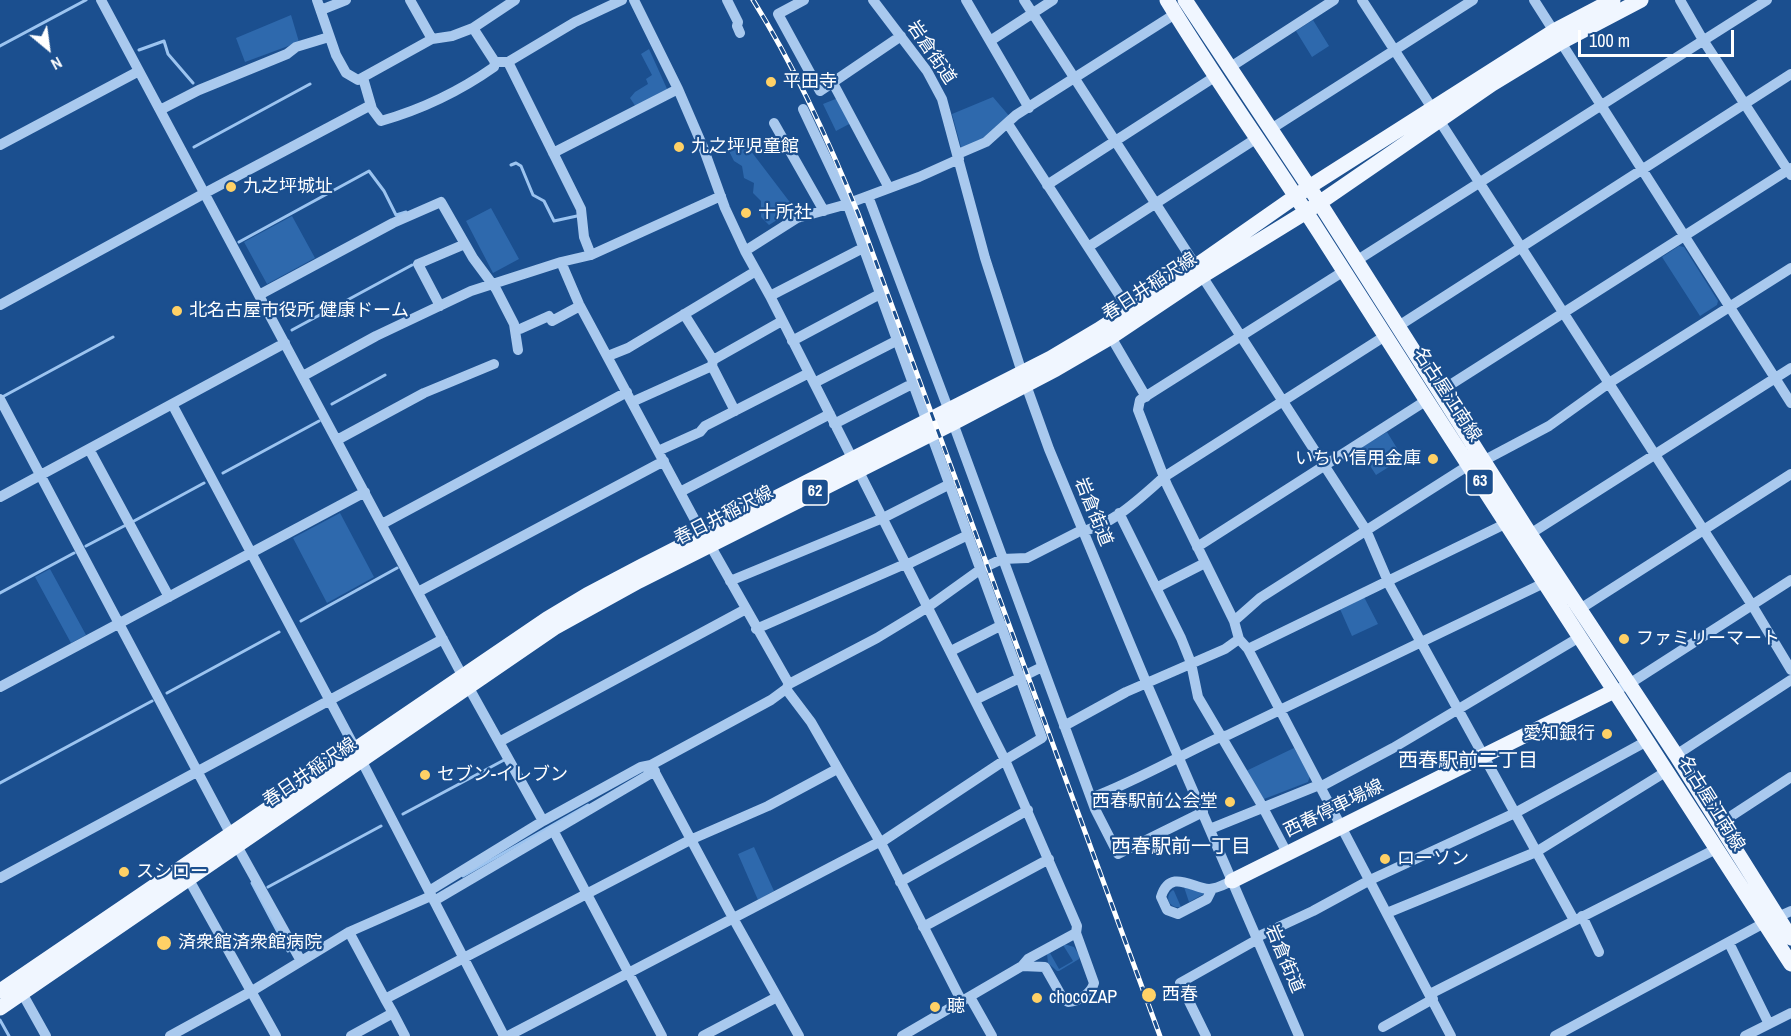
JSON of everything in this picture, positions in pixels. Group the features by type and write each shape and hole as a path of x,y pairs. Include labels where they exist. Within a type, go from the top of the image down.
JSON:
{"main road":[{"name":"名古屋江南線","path":"1167,0 1186,5 1257,138 1306,212 1350,266"},
{"name":"春日井稲沢線","path":"1,1002 466,681 707,540 1111,337 1295,196 1436,114 1613,0"},
{"name":"春日井稲沢線","path":"1558,36 1641,0"},
{"name":"名古屋江南線","path":"1223,72 1271,129 1319,202 1350,266 1391,331 1476,463 1530,534 1580,609 1676,755 1791,938"},
{"name":"春日井稲沢線","path":"1024,380 1129,310 1306,212 1436,114"},
{"name":"名古屋江南線","path":"1476,463 1507,523 1578,638 1716,849 1778,918 1791,964"},
{"name":"西春停車場線","path":"1232,881 1614,691"},
{"name":"春日井稲沢線","path":"1,1002 22,993 188,878 234,840"}],"street":[{"path":"346,0 319,5 329,37 346,72 358,80 432,39 452,36 473,28 515,0"},
{"path":"410,0 432,39"},
{"path":"495,62 508,62 575,22 622,0"},
{"path":"634,0 678,89 703,147 720,196 745,251 1005,759 1077,926 1076,933 1094,983 1092,990 1076,1001 1068,1002 1062,998 1045,967 1043,950"},
{"path":"727,0 738,22 740,33"},
{"path":"804,0 778,14 820,91 901,36"},
{"name":"岩倉街道","path":"873,0 936,86 944,104 986,258 1024,380 1082,531 1299,1036"},
{"path":"966,0 1029,108"},
{"path":"1024,0 1366,530 1388,581 1457,710 1536,852 1599,952"},
{"path":"990,41 1053,0"},
{"path":"1047,185 1334,0"},
{"path":"1362,0 1791,670"},
{"path":"1271,129 1473,0"},
{"path":"1534,0 1791,403"},
{"path":"1197,547 1683,236 1790,171 1745,105 1680,0"},
{"path":"1452,1036 1248,649 1239,639 1234,621 1164,477 1138,410 1140,400 1767,0"},
{"path":"104,1 285,344 543,821"},
{"path":"745,251 797,218 847,204 889,188 959,157 986,142 1016,116 1186,5"},
{"path":"473,28 495,62"},
{"path":"160,110 199,90 287,54 296,47 329,37"},
{"path":"363,78 372,105 381,121 401,116 465,87 494,67 495,62"},
{"path":"508,62 581,209 584,237 591,255"},
{"path":"0,145 139,71"},
{"path":"170,1036 252,991 349,932 432,896 553,830 653,768 771,700 788,687 877,638 928,607 981,570 1002,559 1027,558 1077,532 1087,531 1119,513 1132,505 1164,477 1791,74"},
{"path":"833,83 889,188"},
{"path":"553,153 678,89"},
{"path":"0,304 372,105"},
{"path":"172,404 506,1036 880,842 1005,759 1042,738 847,204 804,109"},
{"path":"774,123 824,211"},
{"path":"1008,124 1129,310"},
{"path":"1088,247 1257,138"},
{"path":"303,375 376,336 491,283 561,261 591,255 720,196"},
{"path":"868,196 1091,798 1118,854 1203,812"},
{"path":"259,295 393,223 441,202 514,324 518,350"},
{"path":"440,306 418,264 465,244"},
{"path":"770,296 863,249"},
{"path":"561,261 580,306 788,687 811,722 880,842 923,927 966,999 992,1036"},
{"path":"1234,621 1260,598 1366,530 1476,463 1549,426 1609,383 1791,268"},
{"path":"608,356 628,348 756,271"},
{"path":"792,341 880,294"},
{"path":"514,329 520,329 549,316 552,321 580,306"},
{"path":"684,314 713,363 735,411"},
{"path":"382,524 630,397 713,363 782,321"},
{"path":"1111,337 1146,396"},
{"path":"418,592 661,456 700,432 705,426 898,340"},
{"path":"0,497 285,344"},
{"path":"337,440 423,393 494,364"},
{"path":"1530,534 1791,368"},
{"path":"680,492 832,419 914,383"},
{"path":"0,399 234,840 301,961"},
{"path":"88,449 169,597"},
{"path":"1580,609 1791,474"},
{"path":"730,581 883,518 950,484"},
{"path":"0,687 365,492"},
{"path":"1119,513 1181,638 1191,663 1198,697 1287,853"},
{"path":"1248,649 1507,523"},
{"path":"756,629 968,535"},
{"path":"1156,588 1205,563"},
{"path":"1614,691 1629,684 1791,580"},
{"path":"1091,798 1132,782 1179,756 1228,735 1544,583"},
{"path":"499,742 746,609"},
{"path":"951,651 1002,625"},
{"path":"1210,829 1320,786 1393,748 1578,638"},
{"path":"0,878 443,639"},
{"path":"1064,726 1146,682 1225,649 1239,639"},
{"path":"975,700 1042,667"},
{"path":"1676,755 1791,680"},
{"path":"1206,1036 1180,983 1257,938 1370,880 1515,813 1647,741"},
{"path":"432,896 543,821 641,767 653,768"},
{"path":"653,768 690,840 799,1036"},
{"path":"385,999 690,840 768,806 837,769"},
{"path":"1387,913 1536,852 1667,771"},
{"path":"1719,824 1791,777"},
{"path":"900,882 1028,810"},
{"path":"553,830 662,1036"},
{"path":"1383,1027 1431,997 1578,918 1716,849"},
{"path":"923,927 1049,859"},
{"path":"188,878 276,1036"},
{"path":"1212,889 1232,881"},
{"path":"1555,1036 1778,918"},
{"path":"349,932 405,1036"},
{"path":"902,1036 1022,966 1028,959 1043,950 1076,933"},
{"path":"1729,943 1769,1024"},
{"path":"1022,966 1045,967"},
{"path":"22,993 46,1036"},
{"path":"703,1036 777,997"},
{"path":"351,1036 393,1013"},
{"path":"1745,1036 1791,1013"}],"shaded area":[{"path":"291,15 299,42 245,62 236,38"},
{"path":"1313,20 1329,46 1312,57 1296,31"},
{"path":"649,49 668,91 636,107 630,98 648,84 646,79 652,75 641,54"},
{"path":"993,97 1010,117 984,140 964,148 961,147 952,114"},
{"path":"838,98 851,123 836,131 823,104"},
{"path":"737,137 741,138 792,205 793,210 769,225 761,217 761,201 753,193 754,183 744,178 742,166 734,161 729,151 733,146 732,141"},
{"path":"491,208 519,259 493,273 466,221"},
{"path":"292,216 315,258 267,284 244,242"},
{"path":"1679,246 1684,247 1718,301 1717,305 1700,316 1662,257"},
{"path":"1387,432 1403,458 1376,475 1359,449"},
{"path":"340,513 374,577 327,603 293,538"},
{"path":"50,569 86,635 71,643 35,577"},
{"path":"1364,597 1378,624 1352,636 1340,609"},
{"path":"1294,748 1310,776 1308,782 1264,799 1246,771"},
{"path":"754,847 774,891 758,900 738,854"},
{"path":"1184,887 1203,892 1204,894 1189,902"},
{"path":"1173,890 1181,907 1169,902 1168,896"},
{"path":"1064,944 1074,947 1079,959 1057,971 1048,963 1047,954","holes":["1063,945 1073,961 1059,969 1050,953"]}],"waterway":[{"path":"0,46 86,0"},
{"path":"139,50 164,41 168,54 193,83"},
{"path":"194,147 310,84"},
{"path":"511,165 516,163 521,166 533,195 544,201 554,221 577,216"},
{"path":"239,242 369,171 384,191 396,215 406,212"},
{"path":"292,330 412,265"},
{"path":"4,396 113,337"},
{"path":"332,404 385,375"},
{"path":"223,473 319,421"},
{"path":"134,521 204,483"},
{"path":"86,546 126,525"},
{"path":"0,593 74,553"},
{"path":"301,621 397,568"},
{"path":"167,693 279,632"},
{"path":"0,783 152,701"},
{"path":"403,814 504,760"},
{"path":"463,876 588,805"},
{"path":"268,887 381,826"},
{"path":"252,883 288,951"},
{"path":"0,1020 9,1036"}],"railway":[{"path":"753,0 811,106 859,216 1160,1036"}],"place":[{"name":"平田寺","path":"771,82"},
{"name":"九之坪児童館","path":"679,147"},
{"name":"九之坪城址","path":"231,187"},
{"name":"十所社","path":"746,213"},
{"name":"北名古屋市役所 健康ドーム","path":"177,311"},
{"name":"いちい信用金庫","path":"1433,459"},
{"name":"ファミリーマート","path":"1624,639"},
{"name":"愛知銀行","path":"1607,734"},
{"name":"セブン-イレブン","path":"425,775"},
{"name":"西春駅前公会堂","path":"1230,802"},
{"name":"ローソン","path":"1385,859"},
{"name":"スシロー","path":"124,872"},
{"name":"済衆館済衆館病院","path":"164,943"},
{"name":"西春","path":"1149,995"},
{"name":"chocoZAP","path":"1037,998"},
{"name":"聴","path":"935,1007"}],"district":[{"name":"西春駅前二丁目","path":"1468,762"},
{"name":"西春駅前一丁目","path":"1181,848"}]}
